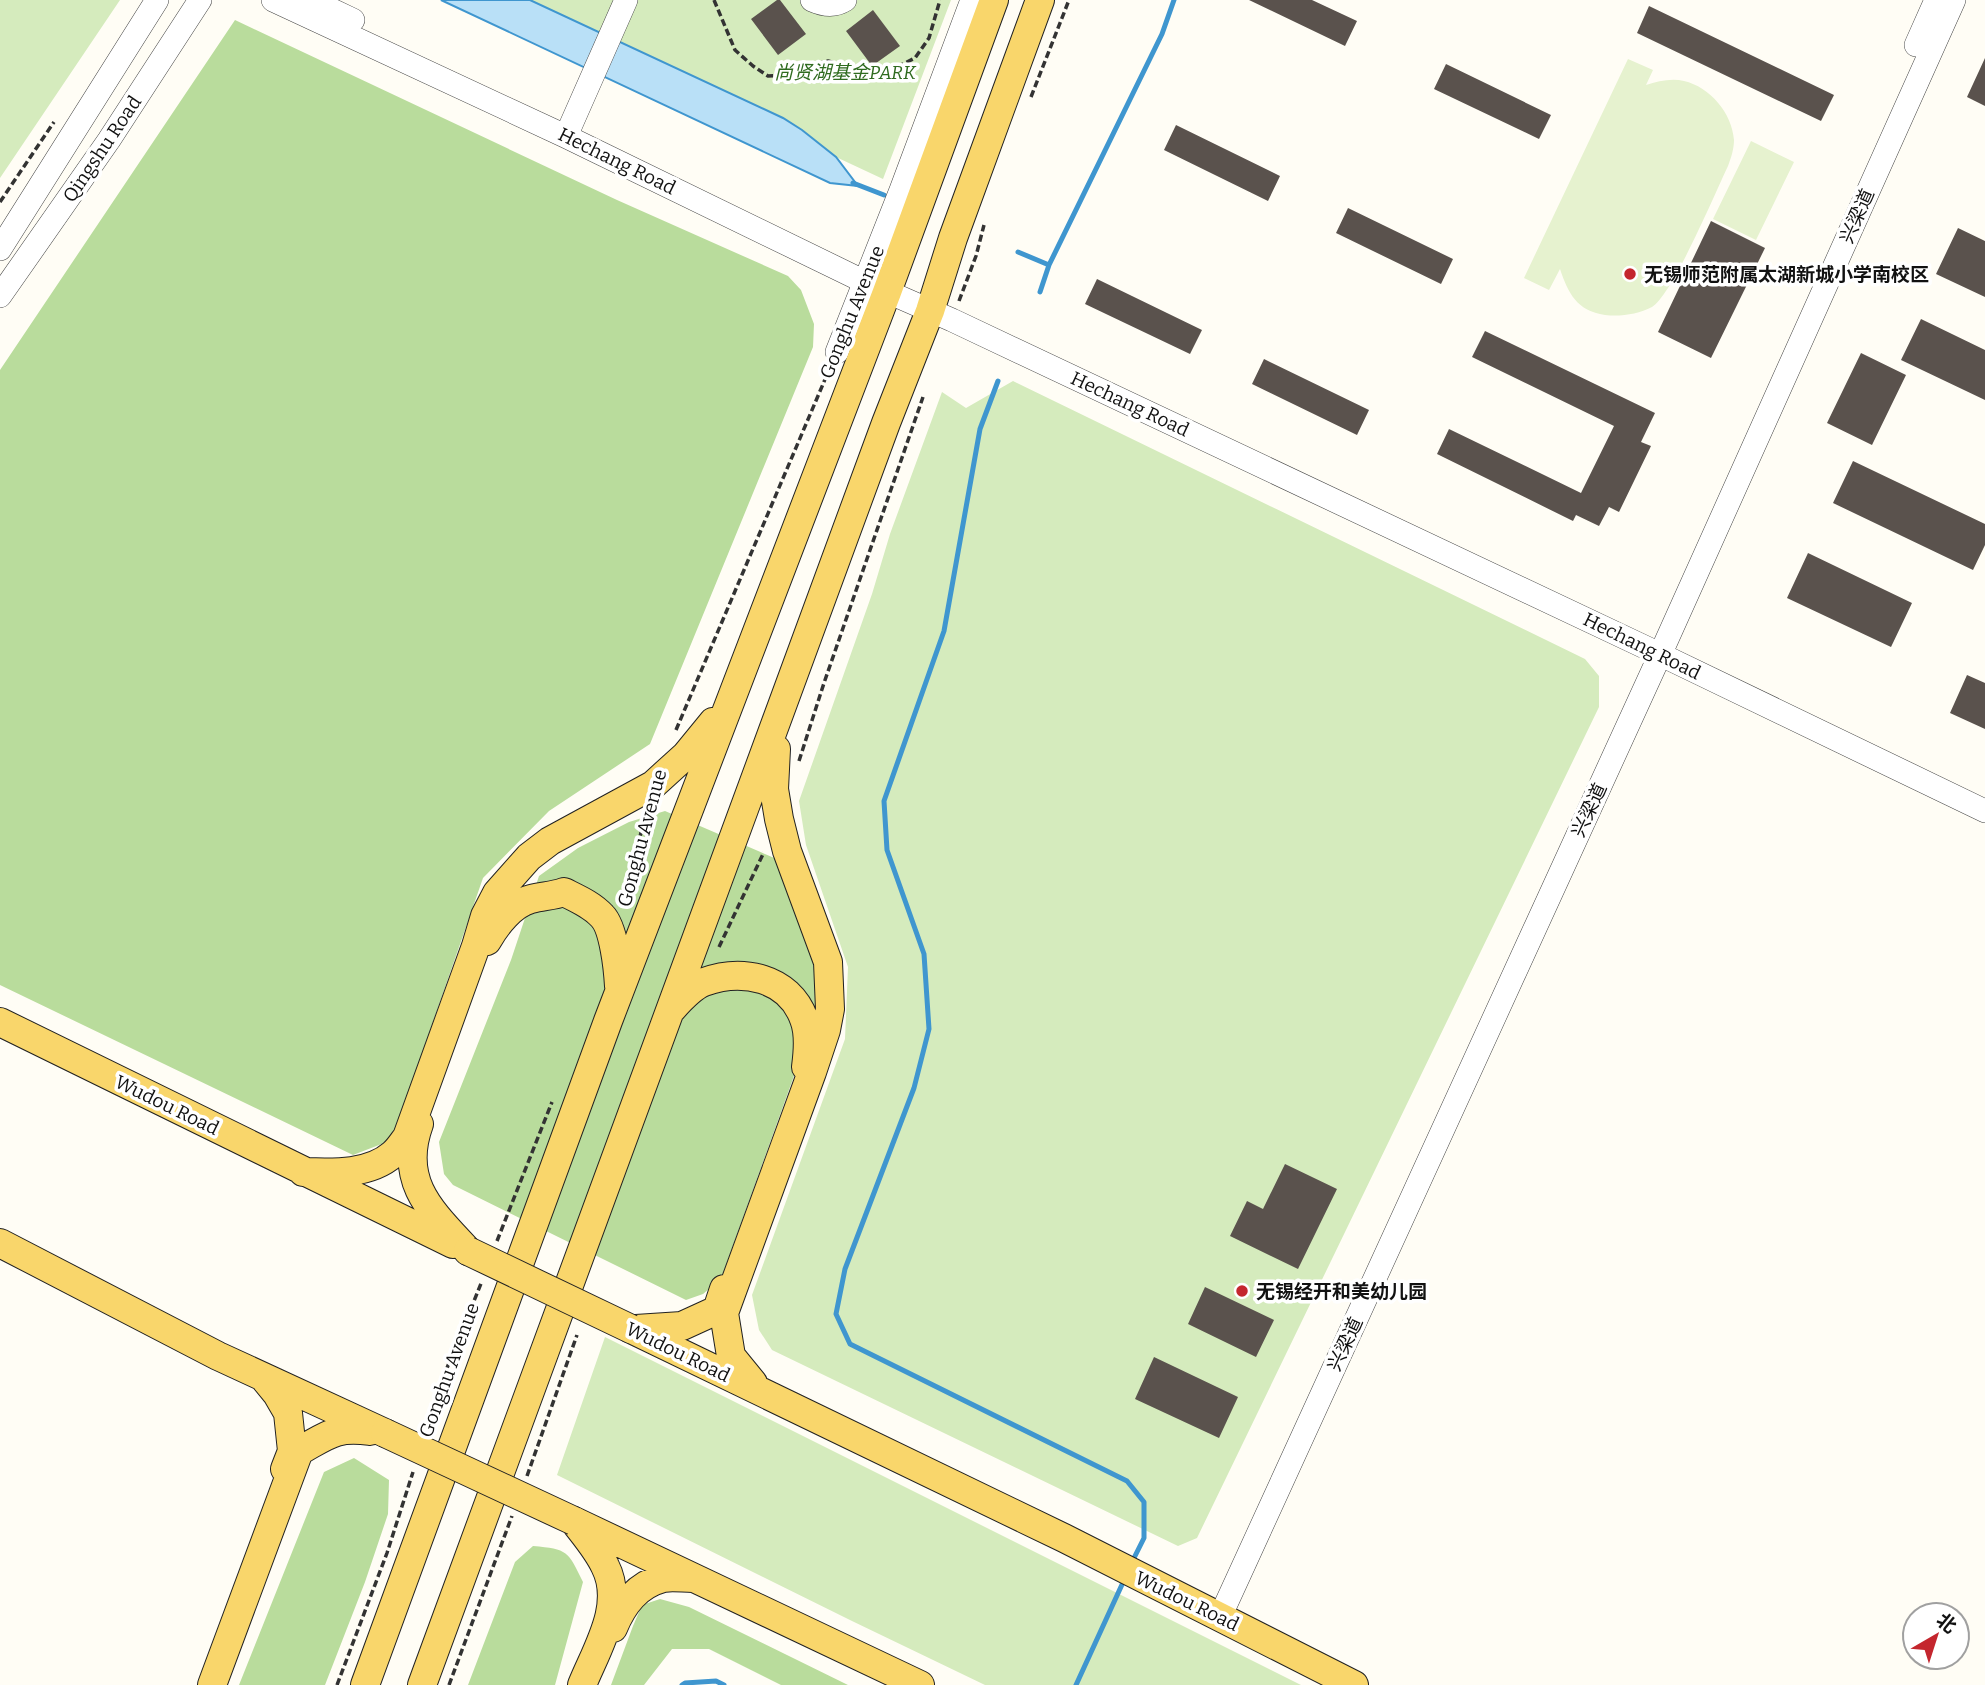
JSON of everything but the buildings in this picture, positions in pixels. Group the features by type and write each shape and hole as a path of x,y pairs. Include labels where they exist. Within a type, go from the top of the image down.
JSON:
{"main road":[{"name":"Gonghu Avenue","path":"365,1685 619,992 732,695 878,281 994,0"},
{"path":"422,1685 886,423 932,305 962,212 1040,0"},
{"path":"303,1172 352,1171 375,1164 393,1154 407,1137 485,916 497,893 530,857 551,841 653,785 686,755 708,730 732,695"},
{"path":"761,1391 731,1356 724,1313 816,1061 826,1030 830,999 828,962 787,851 774,789 779,715"},
{"path":"481,1251 433,1214 420,1194 412,1168 413,1140 482,951 494,929 510,911 529,899 564,892 591,906 605,918 614,945 619,992"},
{"path":"631,1329 682,1326 717,1310 807,1066 808,1042 804,1019 794,1001 762,978 743,975 702,983 669,1012"},
{"name":"Wudou Road","path":"0,1022 303,1172 481,1251 631,1329 1064,1538 1354,1685"},
{"path":"0,1244 218,1356 920,1685"},
{"path":"205,1685 292,1451 288,1413 263,1376"},
{"path":"212,1685 299,1451 336,1431 355,1429 385,1433"},
{"path":"574,1521 607,1568 612,1591 612,1611 583,1685"},
{"path":"590,1685 619,1614 632,1594 664,1578 694,1578"}],"street":[{"name":"Qingshu Road","path":"0,249 157,0"},
{"name":"Qingshu Road","path":"0,296 109,140 200,0"},
{"name":"Hechang Road","path":"273,0 932,305 1985,802"},
{"name":"Hechang Road","path":"311,0 878,281"},
{"path":"570,127 626,0"},
{"path":"812,0 831,5 845,0"},
{"name":"Gonghu Avenue","path":"837,352 878,281 901,190 972,0"},
{"name":"兴梁道","path":"1657,649 1936,0"},
{"name":"兴梁道","path":"1213,1614 1954,0"},
{"name":"Hechang Road","path":"1657,649 1985,811"}],"path":[{"path":"714,0 735,50 768,76 790,75 828,61 873,74 893,69 915,58 929,38 940,0"},
{"path":"978,248 985,218"},
{"name":"Gonghu Avenue","path":"672,739 837,352"},
{"name":"Gonghu Avenue","path":"614,945 653,785"},
{"path":"481,1251 554,1098"},
{"name":"Gonghu Avenue","path":"427,1428 443,1378 483,1276"},
{"path":"337,1685 387,1553 415,1465"}],"green space":[{"path":"0,0 120,0 0,178"},
{"name":"尚贤湖基金PARK","path":"530,0 951,0 883,179 836,157 783,118"},
{"path":"235,20 617,200 788,276 801,290 814,324 813,347 650,744 549,811 483,878 392,1140 353,1155 0,985 0,370"},
{"path":"1628,59 1653,70 1646,85 1679,80 1694,84 1711,95 1729,120 1734,143 1728,166 1704,219 1682,264 1661,298 1652,307 1641,311 1611,316 1587,310 1575,300 1560,269 1549,290 1524,278"},
{"path":"1751,141 1794,162 1756,240 1713,219"},
{"path":"1013,381 1585,659 1599,676 1599,707 1197,1538 1178,1546 772,1350 759,1330 752,1295 845,1039 848,967 806,845 799,801 872,594 890,534 942,392 966,408"},
{"path":"665,811 779,860 815,959 818,1009 721,1279 703,1294 686,1300 453,1185 444,1174 439,1142 511,960 539,876 578,848 629,822"},
{"path":"605,1337 1301,1685 985,1685 557,1475"},
{"path":"354,1458 389,1480 388,1514 325,1685 239,1685 324,1472"},
{"path":"533,1546 566,1554 583,1582 555,1685 468,1685 515,1562"},
{"path":"660,1599 689,1607 848,1685 781,1685 709,1649 672,1649 644,1685 611,1685 642,1605"}],"water":[{"path":"441,0 530,0 783,118 836,157 858,186 830,183"}],"waterway":[{"path":"1040,292 1049,265 1162,34 1174,0"},
{"path":"853,183 884,195"},
{"path":"1018,252 1049,265"},
{"path":"998,381 980,429 944,631 884,801 887,850 924,954 929,1029 914,1088 845,1269 836,1314 850,1344 1127,1481 1144,1502 1144,1538 1132,1562"},
{"path":"1076,1685 1125,1578"},
{"path":"682,1685 716,1681 724,1685"}],"place":[{"name":"无锡师范附属太湖新城小学南校区","path":"1630,274"},
{"name":"无锡经开和美幼儿园","path":"1242,1291"}]}
